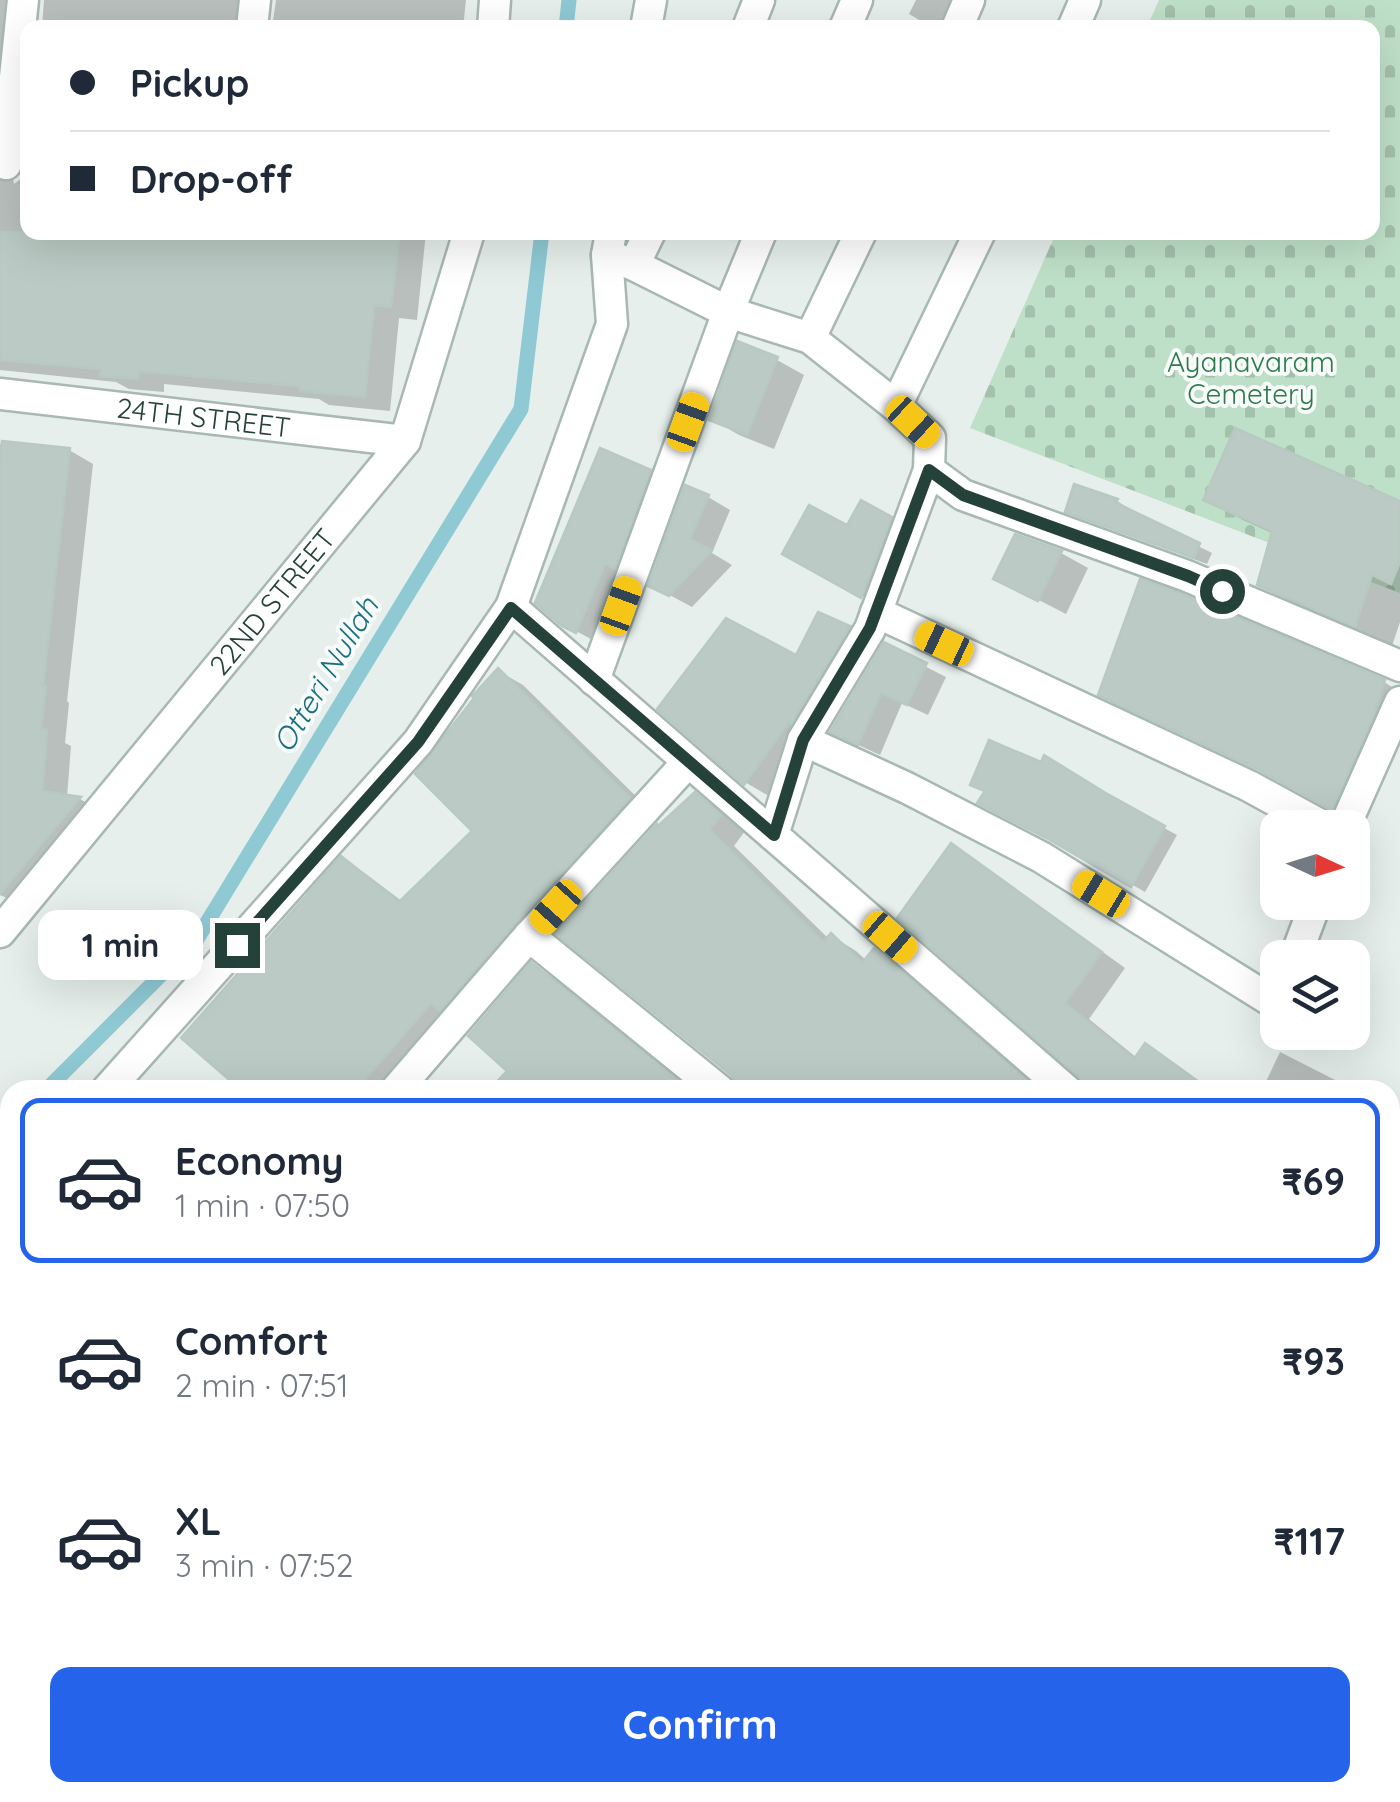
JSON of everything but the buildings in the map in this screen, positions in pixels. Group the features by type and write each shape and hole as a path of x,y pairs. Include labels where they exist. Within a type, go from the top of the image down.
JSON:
{"street":[{"path":"11,164 20,41"},
{"name":"22ND STREET","path":"0,932 405,441 467,240"},
{"path":"594,680 758,240"},
{"path":"810,338 856,240"},
{"path":"896,406 976,240"},
{"path":"116,1080 418,742 511,608 612,324 617,251 728,312 810,338 930,438 929,470 870,628 803,740 774,835"},
{"name":"24TH STREET","path":"0,394 405,441"},
{"path":"929,470 963,495 1188,576 1400,666"},
{"path":"511,608 1055,1080"},
{"path":"876,612 1293,810"},
{"path":"1352,810 1400,702"},
{"path":"803,740 908,788 1041,857 1260,994"},
{"path":"405,1080 688,762"},
{"path":"530,936 707,1080"}],"green space":[{"name":"Ayanavaram Cemetery","path":"1159,0 1400,0 1400,593 970,428 1053,240 1380,240 1380,20 1150,20"}],"waterway":[{"name":"Otteri Nullah","path":"567,20 569,0"},
{"name":"Otteri Nullah","path":"56,1080 197,939 521,409 541,240"}],"route":[{"path":"237,945 418,742 511,608 774,835 803,740 870,628 929,470 963,495 1222,591"}]}
